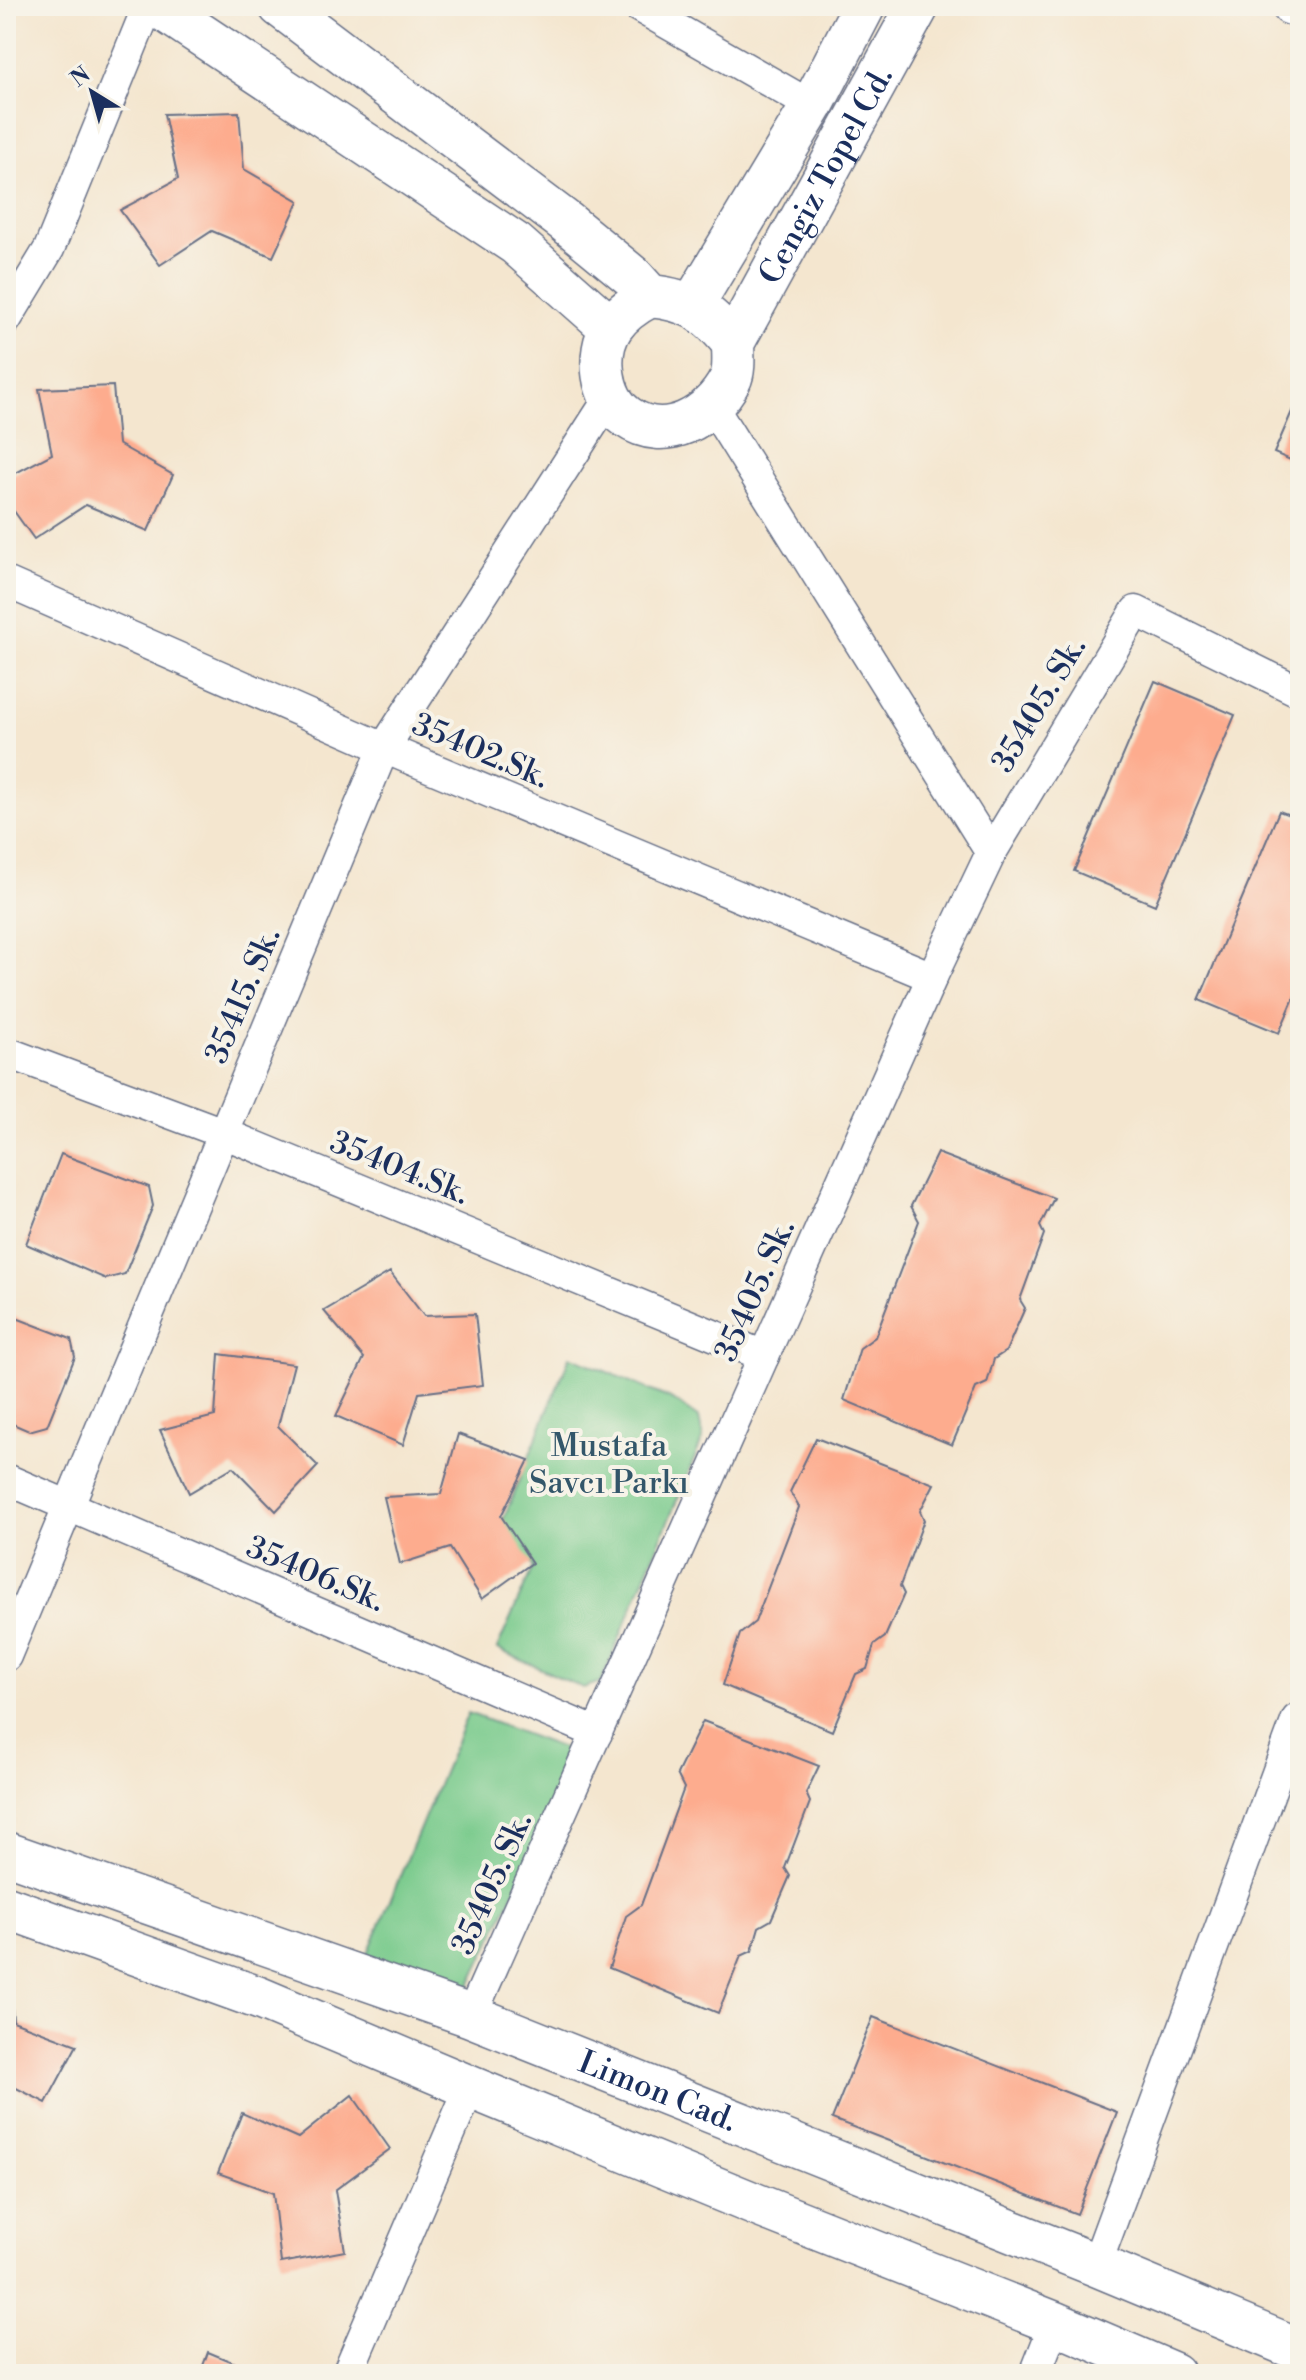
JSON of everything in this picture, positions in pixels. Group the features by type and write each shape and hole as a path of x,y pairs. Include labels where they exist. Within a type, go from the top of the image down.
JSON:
{"street":[{"path":"6,320 49,249 148,6"},
{"path":"158,6 516,244 611,328"},
{"path":"280,6 566,222 633,277 650,296"},
{"path":"637,6 812,106"},
{"name":"Cengiz Topel Cd.","path":"692,306 812,106 864,6"},
{"name":"Cengiz Topel Cd.","path":"733,343 918,6"},
{"path":"1289,6 1288,9 1300,13"},
{"path":"650,296 673,298 692,306 714,319 733,343 731,377 712,406 695,420 672,428 647,427 625,417 610,397 601,374 603,349 611,328 629,308 650,296"},
{"name":"35415. Sk.","path":"6,1656 384,748 610,397"},
{"path":"712,406 991,853"},
{"name":"35402.Sk.","path":"6,582 384,748 932,977"},
{"name":"35405. Sk.","path":"471,2016 932,977 991,853 1136,611 1300,692"},
{"name":"35404.Sk.","path":"6,1052 223,1133 764,1356"},
{"name":"35406.Sk.","path":"6,1479 597,1733"},
{"path":"1096,2265 1297,1719"},
{"name":"Limon Cad.","path":"6,1853 471,2016 1096,2265 1300,2350"},
{"path":"6,1907 259,1998 1174,2374"},
{"path":"347,2374 470,2087"},
{"path":"1035,2374 1055,2323"}],"green space":[{"name":"Mustafa Savcı Parkı","path":"570,1356 673,1400 699,1418 703,1438 601,1682 583,1688 497,1649 533,1567 500,1527"},
{"path":"468,1713 563,1748 573,1769 462,2001 363,1965"}],"building":[{"path":"239,112 244,169 299,201 273,257 212,231 160,265 120,210 178,179 164,114"},
{"path":"113,386 118,444 173,475 148,531 86,505 34,539 6,500 6,478 52,454 39,389"},
{"path":"1300,393 1300,464 1274,453"},
{"path":"1155,681 1235,715 1155,905 1074,871"},
{"path":"1279,811 1300,819 1300,984 1279,1033 1199,1000"},
{"path":"937,1153 1054,1198 1040,1226 1044,1234 1020,1300 1025,1308 1006,1351 994,1359 987,1383 976,1388 952,1445 844,1400 860,1348 875,1337 919,1221 911,1206"},
{"path":"61,1154 149,1187 153,1206 125,1274 106,1279 26,1244"},
{"path":"390,1272 424,1316 475,1314 483,1385 419,1393 403,1445 336,1416 364,1358 324,1311"},
{"path":"6,1314 71,1339 75,1357 47,1426 29,1431 6,1421"},
{"path":"219,1354 294,1364 278,1426 318,1466 276,1511 233,1467 189,1493 160,1430 215,1416"},
{"path":"458,1434 529,1460 501,1516 532,1563 482,1599 450,1548 400,1564 384,1497 441,1494"},
{"path":"816,1438 934,1484 920,1511 924,1520 900,1586 904,1594 885,1637 874,1645 867,1669 856,1674 832,1731 723,1685 740,1634 755,1622 799,1507 790,1492"},
{"path":"703,1721 819,1766 806,1793 810,1802 785,1868 790,1876 771,1920 759,1927 752,1951 741,1956 718,2013 609,1968 626,1916 641,1905 684,1788 677,1774"},
{"path":"6,1951 13,2021 77,2045 46,2103 6,2083"},
{"path":"873,2017 1117,2112 1077,2214 832,2119"},
{"path":"352,2095 390,2149 335,2190 345,2251 281,2263 273,2193 218,2173 242,2113 298,2138"},
{"path":"208,2352 261,2374 200,2374"}]}
